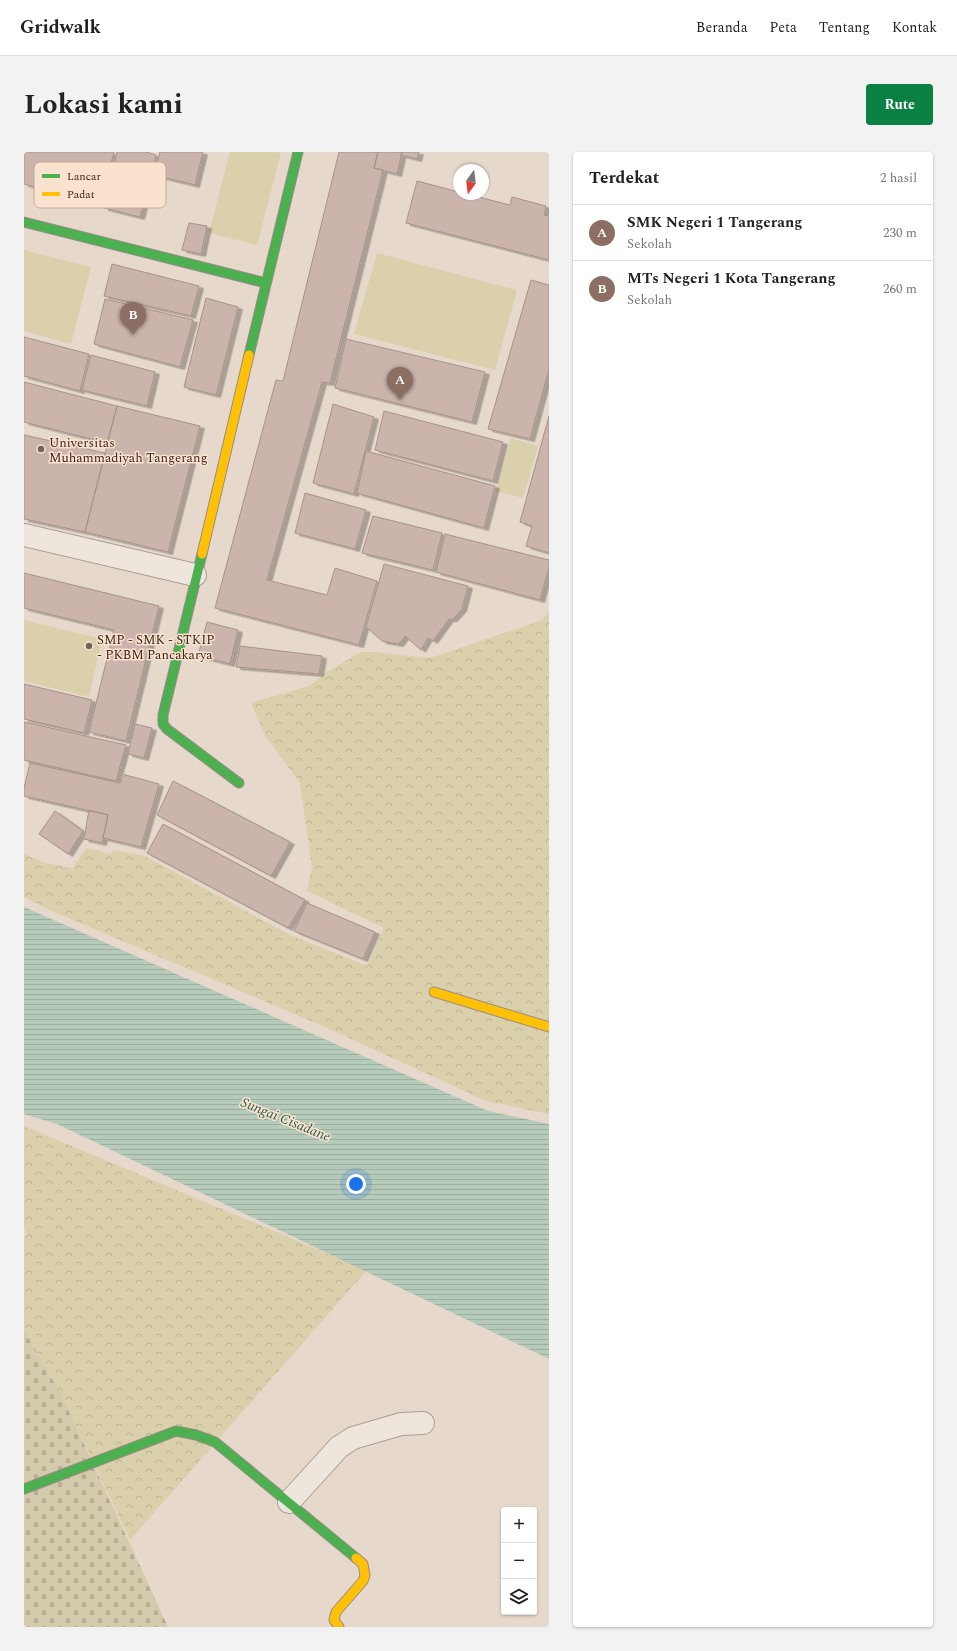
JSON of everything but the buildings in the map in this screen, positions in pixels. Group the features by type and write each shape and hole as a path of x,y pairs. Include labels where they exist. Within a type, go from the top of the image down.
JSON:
{"street":[{"path":"239,783 167,729 163,724 163,715 195,575 298,152"},
{"path":"24,222 266,283"},
{"path":"24,535 195,575"},
{"path":"434,992 549,1027"},
{"path":"289,1502 339,1447 353,1438 401,1424 423,1423"},
{"path":"24,1489 176,1431 189,1432 203,1436 216,1442 363,1564 365,1575 363,1580 336,1612 334,1620 339,1627"}],"green space":[{"path":"230,152 281,153 257,245 209,233"},
{"path":"24,250 91,267 71,344 24,331"},
{"path":"377,253 517,290 495,370 354,334"},
{"path":"511,438 538,446 523,498 496,491"},
{"path":"549,613 549,1114 486,1101 325,1027 47,909 24,897 24,854 44,863 73,868 86,848 111,854 112,850 145,856 288,934 367,966 384,928 307,891 312,867 300,783 266,737 251,703 309,686 325,673 361,652 375,652 430,658 540,621"},
{"path":"24,620 102,639 89,697 24,681"},
{"path":"24,1126 367,1270 130,1540 61,1394 24,1330 24,1238 27,1235 24,1227"},
{"path":"24,1330 61,1394 168,1627 24,1627"}],"water":[{"name":"Sungai Cisadane","path":"24,907 488,1111 549,1124 549,1359 57,1124 24,1114"}],"traffic: fast":[{"path":"249,355 298,152"},
{"path":"24,222 266,283"},
{"path":"202,554 163,715 163,724 167,729 239,783"},
{"path":"24,1489 176,1431 196,1435 215,1442 356,1558"}],"traffic: slow":[{"path":"202,554 249,355"},
{"path":"434,992 549,1027"},
{"path":"339,1627 334,1620 336,1612 363,1581 365,1575 363,1564 356,1558"}],"place":[{"name":"MTs Negeri 1 Kota Tangerang","path":"133,335"},
{"name":"SMK Negeri 1 Tangerang","path":"400,400"},
{"name":"Universitas Muhammadiyah Tangerang","path":"41,449"},
{"name":"SMP - SMK - STKIP - PKBM Pancakarya","path":"89,646"}]}
